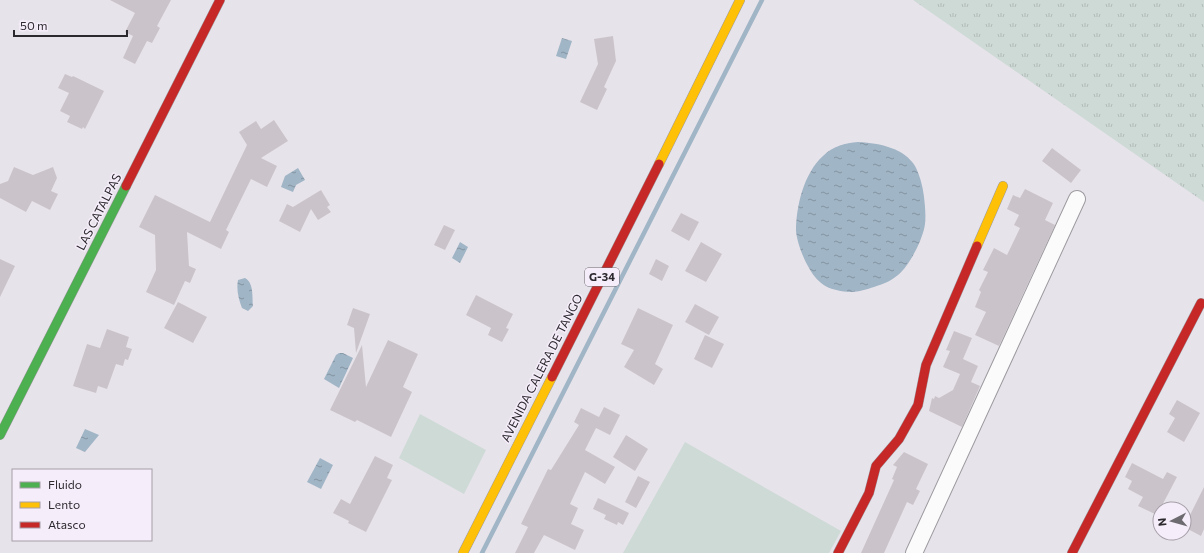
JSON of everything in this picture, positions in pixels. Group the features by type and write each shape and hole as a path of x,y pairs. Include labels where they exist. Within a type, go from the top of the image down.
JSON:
{"street":[{"name":"LAS CATALPAS","path":"0,435 220,0"},
{"name":"AVENIDA CALERA DE TANGO","path":"462,553 663,156 740,0"},
{"path":"838,553 870,493 876,466 899,439 918,405 926,365 1003,186"},
{"path":"914,553 1077,199"},
{"path":"1072,553 1201,303"}],"green space":[{"path":"913,0 1204,0 1204,202"},
{"path":"420,414 486,450 464,494 399,458"},
{"path":"685,442 841,531 829,553 623,553"}],"water":[{"path":"562,38 572,41 566,59 556,56"},
{"path":"858,142 873,143 888,147 902,153 913,163 919,175 923,189 925,221 922,237 903,271 890,281 881,285 857,292 851,292 832,289 821,283 813,274 799,245 796,231 796,221 802,190 816,163 835,147"},
{"path":"298,168 305,180 296,185 293,192 281,187 285,176"},
{"path":"460,242 468,247 460,263 452,258"},
{"path":"245,278 250,283 252,294 253,306 248,311 242,308 237,284 238,280"},
{"path":"343,353 353,358 339,388 324,379 336,355"},
{"path":"85,429 99,435 85,452 76,448"},
{"path":"320,458 333,465 321,489 307,482"}],"building":[{"path":"110,0 171,0 157,26 160,28 152,43 147,41 135,64 123,58 133,36 125,32 135,13"},
{"path":"613,36 616,61 604,87 607,89 597,110 580,102 598,64 594,39"},
{"path":"65,74 72,77 73,76 104,91 85,129 67,122 70,116 60,111 69,93 58,88"},
{"path":"274,120 288,141 261,158 277,166 267,187 251,179 226,230 229,232 221,249 187,232 189,266 196,269 190,283 185,281 174,305 146,292 156,270 155,235 139,227 155,195 210,222 247,145 239,132 256,121 261,129"},
{"path":"1052,148 1081,170 1071,183 1042,161"},
{"path":"14,167 33,175 53,167 57,178 51,191 58,194 50,210 32,201 26,212 0,198 0,184 8,181"},
{"path":"1025,189 1053,203 1045,220 1055,225 999,346 975,335 986,312 975,307 981,292 979,290 988,272 983,270 994,248 1007,255 1020,228 1014,225 1019,215 1007,209 1013,195 1020,198"},
{"path":"321,190 330,205 327,207 331,212 318,220 311,209 300,232 279,221 287,204 293,207"},
{"path":"681,213 699,222 689,241 671,231"},
{"path":"444,225 455,230 445,250 434,245"},
{"path":"701,242 722,254 706,282 685,271"},
{"path":"0,259 15,266 0,297"},
{"path":"656,259 669,266 662,281 649,274"},
{"path":"476,295 513,314 506,328 509,329 502,342 488,335 491,328 466,315"},
{"path":"178,302 207,317 193,343 164,328"},
{"path":"695,304 719,317 709,335 685,322"},
{"path":"353,308 370,314 356,353 354,328 347,325"},
{"path":"638,308 673,325 655,364 663,369 654,385 624,367 634,350 621,344"},
{"path":"107,329 129,337 126,347 132,349 128,360 125,359 123,366 116,364 107,389 98,386 96,393 73,386 87,344 100,348"},
{"path":"954,331 972,338 963,359 978,366 971,382 980,386 962,427 929,411 932,398 934,399 935,396 939,398 953,390 960,374 943,367 950,351 946,350"},
{"path":"705,335 724,344 712,368 694,359"},
{"path":"388,340 418,354 403,387 412,392 391,437 357,420 355,422 330,410 362,345 366,387"},
{"path":"1177,400 1200,413 1184,442 1167,432 1175,418 1169,414"},
{"path":"604,407 620,415 610,435 596,428 585,450 615,467 605,484 585,472 570,504 578,508 571,524 584,530 575,550 544,535 534,553 515,553 528,527 521,524 548,469 551,470 579,425 574,422 581,408 599,417"},
{"path":"626,435 648,449 635,471 613,457"},
{"path":"904,452 928,464 916,489 920,491 913,505 907,502 884,553 861,553 894,480 892,479 897,467 893,465"},
{"path":"375,456 393,465 387,478 392,480 366,532 333,513 341,499 350,504"},
{"path":"1132,463 1163,479 1167,472 1177,477 1164,501 1152,501 1152,513 1138,506 1143,497 1128,489 1132,481 1125,477"},
{"path":"638,476 650,482 636,508 625,502"},
{"path":"1204,487 1204,529 1201,536 1192,531 1192,511"},
{"path":"598,498 629,513 623,525 618,522 617,525 604,519 606,515 593,509"}],"waterway":[{"path":"482,553 762,0"}],"traffic: fast":[{"path":"0,435 126,186"}],"traffic: slow":[{"path":"659,164 740,0"},
{"path":"977,246 1003,186"},
{"path":"463,553 552,377"}],"traffic: jam":[{"path":"126,186 220,0"},
{"path":"552,377 659,164"},
{"path":"838,553 869,493 876,466 899,439 918,405 926,365 977,246"},
{"path":"1072,553 1201,303"}]}
